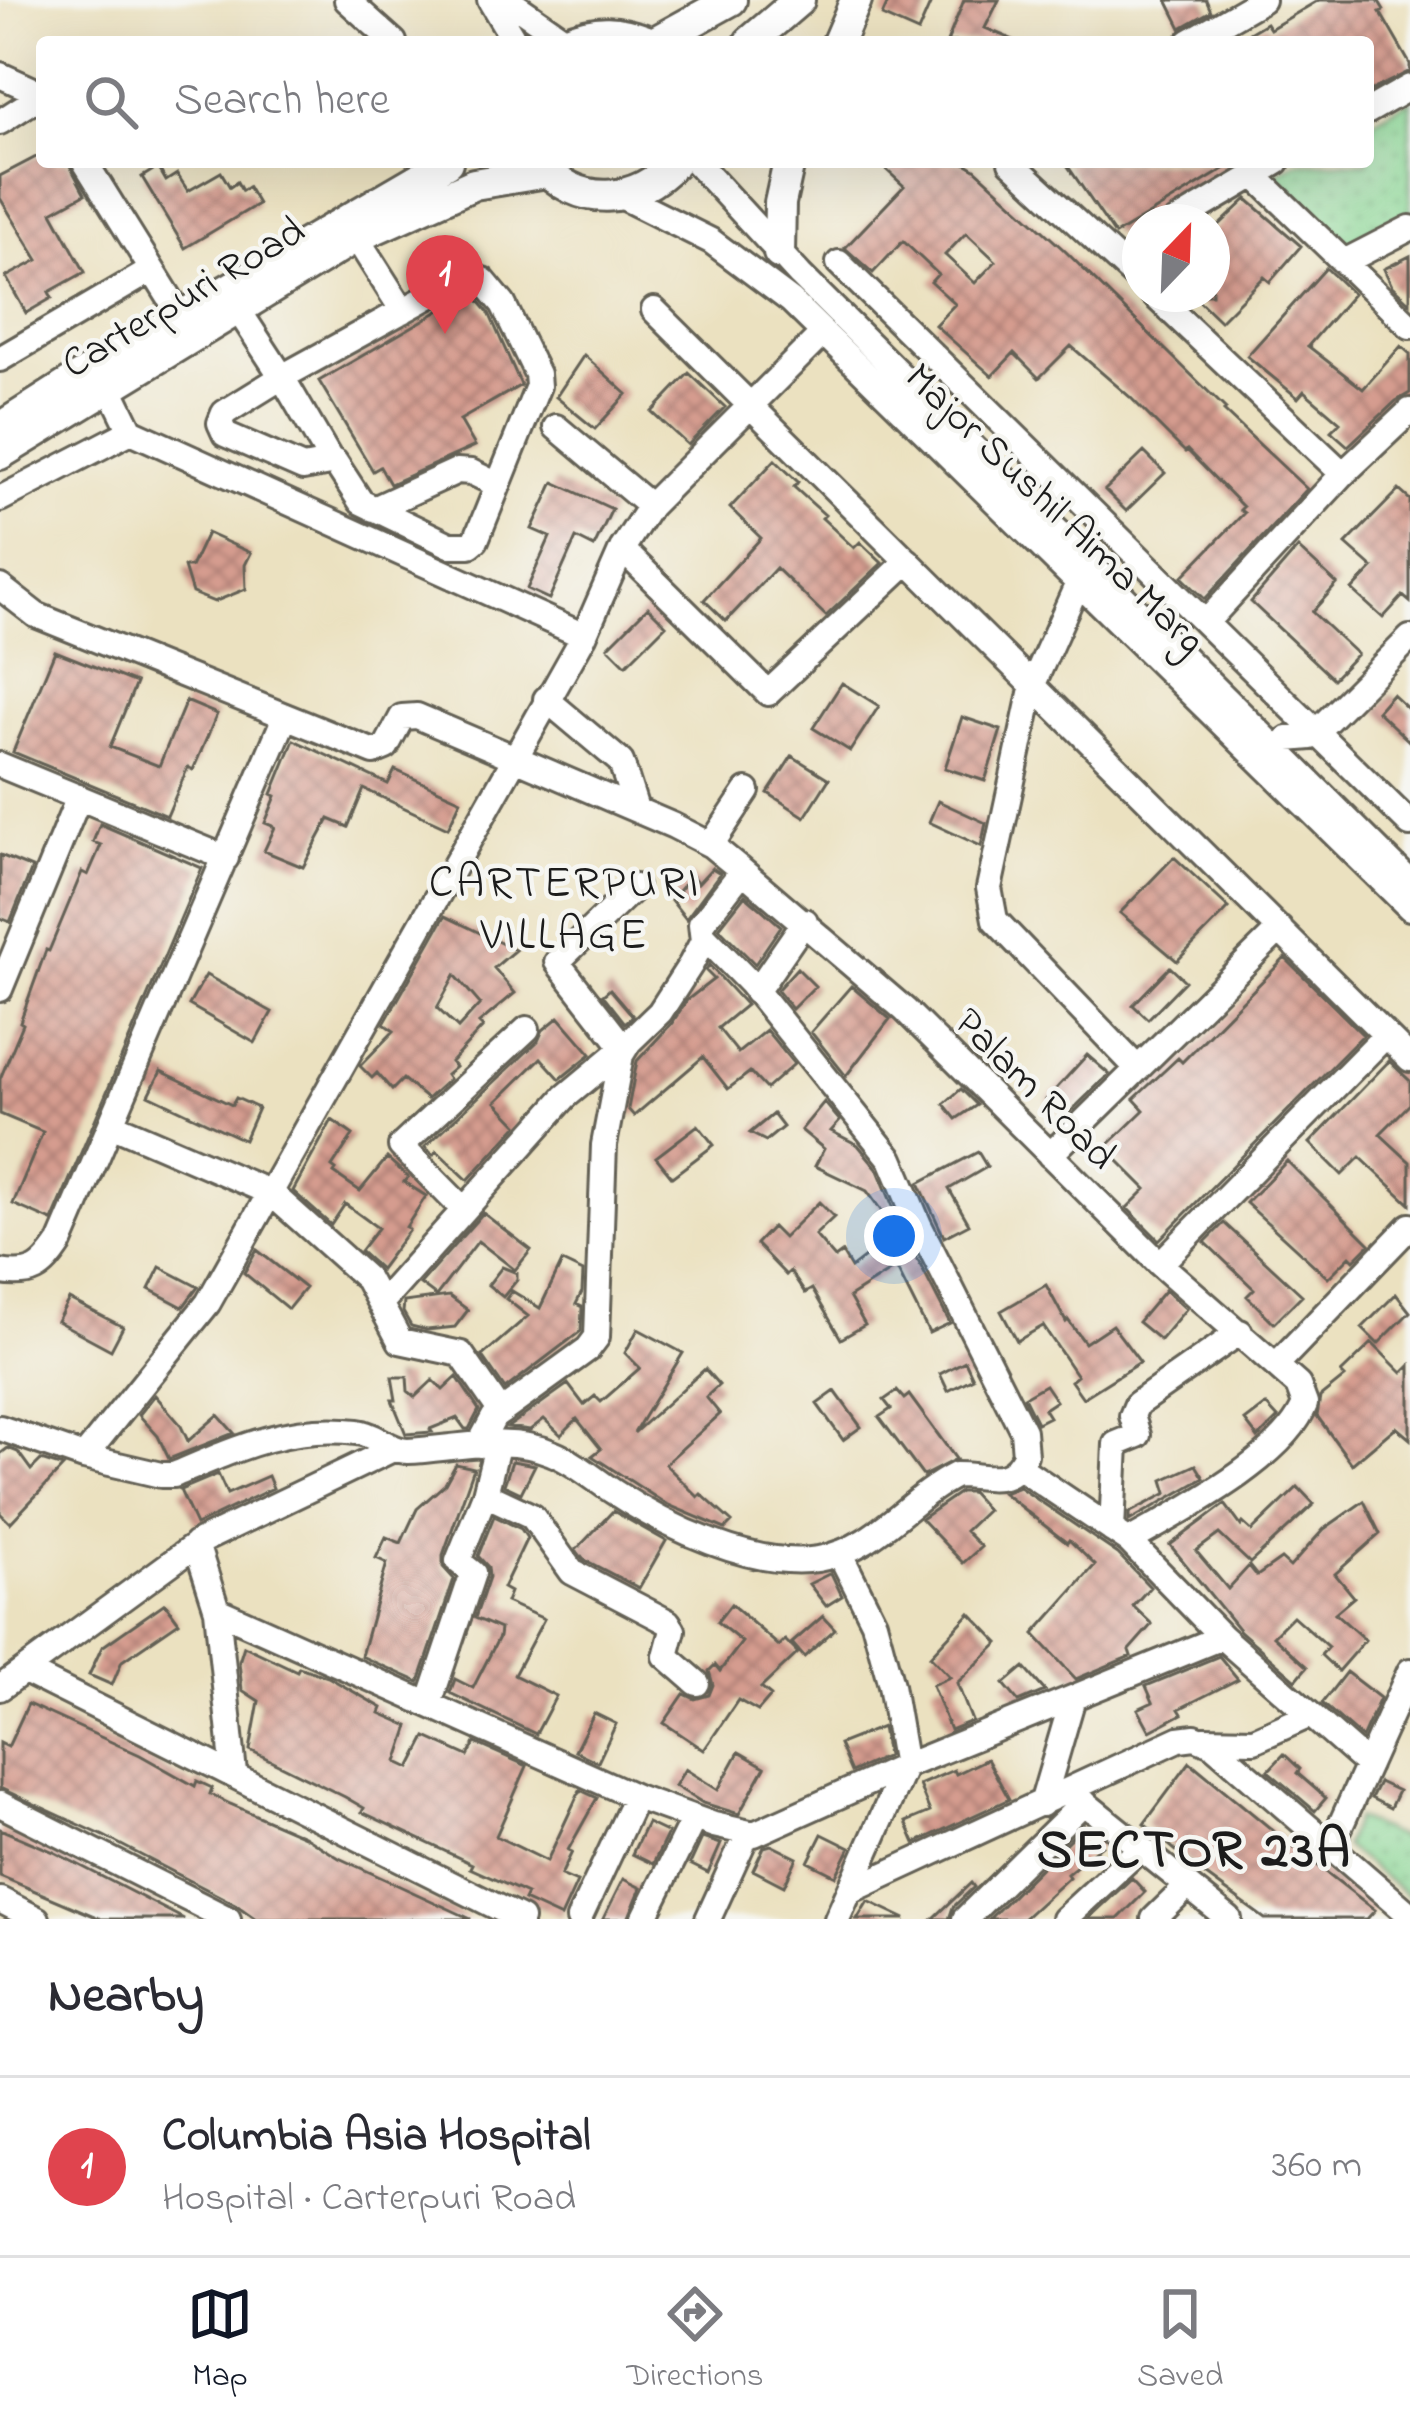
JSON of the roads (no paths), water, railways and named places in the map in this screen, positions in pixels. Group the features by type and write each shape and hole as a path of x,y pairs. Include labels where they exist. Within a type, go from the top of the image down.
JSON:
{"main road":[{"path":"663,36 731,0"},
{"path":"757,36 799,0"},
{"path":"841,36 856,0"},
{"path":"580,36 620,31 635,36"},
{"name":"Carterpuri Road","path":"0,428 181,316 437,168"},
{"name":"Carterpuri Road","path":"0,454 356,237 474,184 539,168"},
{"path":"544,168 562,184 593,196 622,197 658,181 670,168"},
{"path":"779,254 780,203 789,168"}],"street":[{"path":"347,0 387,36"},
{"path":"490,0 511,36"},
{"path":"1199,36 1262,0"},
{"path":"520,4 559,36"},
{"path":"0,75 36,91"},
{"path":"1374,107 1410,87"},
{"path":"0,122 36,98"},
{"path":"89,168 181,316"},
{"name":"Major Sushil Aima Marg","path":"701,168 779,254 1268,755"},
{"path":"1017,168 1122,264"},
{"path":"1206,204 1266,168"},
{"path":"1254,175 1410,326"},
{"name":"Major Sushil Aima Marg","path":"622,197 711,241 791,302 1079,581 1410,882"},
{"path":"1345,262 1410,228"},
{"path":"356,237 404,311"},
{"path":"1116,259 1122,255"},
{"path":"839,263 1410,824"},
{"path":"0,358 152,270"},
{"path":"239,311 282,377 331,461 339,465 361,502 451,545 470,544 539,380 503,304 483,280 464,277 282,377 224,413 221,430 303,468 331,461"},
{"path":"654,310 1410,1059"},
{"path":"1173,312 1343,474"},
{"path":"84,1457 200,1317 584,636 622,549 650,506 823,332"},
{"path":"110,388 131,431 584,636"},
{"path":"1207,621 1343,474 1410,411"},
{"path":"556,427 650,506"},
{"path":"0,499 131,431"},
{"path":"374,509 457,471 498,485"},
{"path":"622,549 768,693 908,561"},
{"path":"1079,581 1033,685 989,889 990,905 995,920 1138,1069"},
{"path":"0,587 36,615 286,717 60,1243 46,1264 26,1276 0,1272"},
{"path":"1268,755 1288,739 1314,734 1410,638"},
{"path":"546,699 621,762 636,809"},
{"name":"Palam Road","path":"286,717 378,754 402,717 417,716 711,845 905,1010 1160,1264 1278,1363"},
{"path":"1295,781 1312,755 1314,734"},
{"path":"0,765 226,858"},
{"name":"Major Sushil Aima Marg","path":"1295,781 1410,908"},
{"path":"711,845 747,791"},
{"path":"0,989 11,931 79,797"},
{"path":"382,1301 565,1097 660,1012 700,948 704,920 737,878 739,868"},
{"path":"429,1704 473,1573 458,1562 485,1494 488,1445 501,1412 588,1349 597,1337 604,1144 624,1048 557,962 634,887"},
{"path":"756,992 805,921"},
{"path":"1050,1155 1280,929"},
{"path":"0,1428 84,1457 174,1475 272,1436 356,1432 404,1451 488,1445 536,1448 556,1454 658,1520 747,1552 797,1561 840,1554 871,1539 956,1475 1002,1480 1019,1467 1027,1444 1023,1431 919,1225 891,1159 756,992 703,935"},
{"path":"463,1209 401,1146 527,1029"},
{"path":"1160,1264 1386,1035"},
{"path":"111,1124 271,1193 367,1279 400,1341 461,1354 501,1412"},
{"path":"1121,1535 1222,1486 1301,1414 1303,1394 1278,1363 1405,1242"},
{"path":"1121,1535 1116,1444 1138,1435 1132,1416 1137,1404 1240,1331"},
{"path":"0,1688 196,1544 394,1448"},
{"path":"1019,1467 1121,1535 1222,1636 1368,1765"},
{"path":"485,1494 532,1516 572,1572 668,1622 673,1630 665,1656 697,1683"},
{"path":"196,1544 217,1610 233,1773"},
{"path":"837,1919 904,1766 891,1684 874,1622 840,1554"},
{"path":"217,1610 636,1797 748,1834 1222,1636"},
{"path":"26,1671 521,1919"},
{"path":"1330,1849 1410,1671"},
{"path":"1042,1804 1072,1698"},
{"path":"965,1919 1077,1797 1179,1739 1254,1740 1310,1714"},
{"path":"1199,1739 1212,1744 1410,1915"},
{"path":"579,1919 636,1797"},
{"path":"850,1891 1042,1804 1077,1797 1229,1919"},
{"path":"0,1804 228,1919"},
{"path":"644,1919 694,1818"},
{"path":"708,1919 748,1834"},
{"path":"1064,1919 1141,1848"},
{"path":"1154,1919 1189,1886"},
{"path":"0,1900 37,1919"}],"place":[{"name":"Columbia Asia Hospital","path":"445,334"}],"district":[{"name":"CARTERPURI VILLAGE","path":"565,906"},
{"name":"SECTOR 23A","path":"1195,1847"}]}
